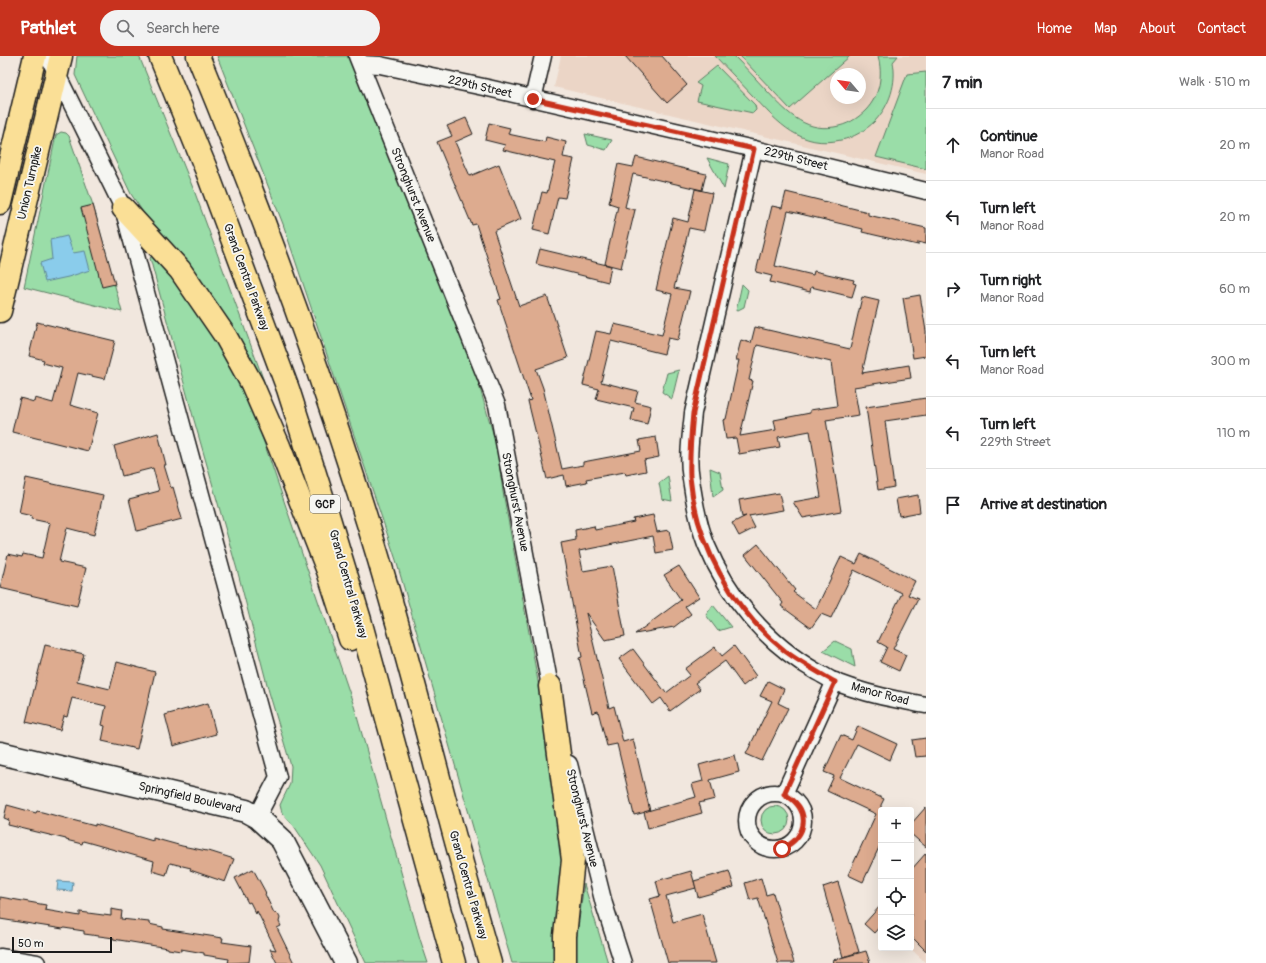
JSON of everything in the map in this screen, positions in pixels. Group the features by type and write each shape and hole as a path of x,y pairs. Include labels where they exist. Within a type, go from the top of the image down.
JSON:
{"main road":[{"name":"Union Turnpike","path":"0,203 34,56"},
{"name":"Grand Central Parkway","path":"160,56 209,177 288,389 358,614 454,963"},
{"name":"Grand Central Parkway","path":"198,56 240,156 282,268 359,494 394,613 468,890 490,963"},
{"name":"Union Turnpike","path":"0,311 55,62"},
{"path":"123,208 180,270 226,336 252,384 279,446 328,571 436,900"},
{"path":"550,686 573,860 565,936 565,963"},
{"name":"Springfield Boulevard","path":"0,753 246,811 256,817 282,840 346,963"}],"street":[{"path":"533,99 543,56"},
{"name":"229th Street","path":"359,60 754,149 926,191"},
{"name":"Stronghurst Avenue","path":"359,60 497,405 550,686 604,904 623,963"},
{"path":"55,62 123,208 278,777 256,817"},
{"name":"Manor Road","path":"754,149 693,413 689,449 690,478 698,520 716,567 727,587 767,636 803,664 835,682 881,696 926,705"},
{"name":"Manor Road","path":"784,794 835,682"},
{"path":"0,957 36,963"}],"shaded area":[{"path":"561,56 926,56 926,174 554,87"},
{"path":"926,886 926,963 913,951 914,898"}],"green space":[{"path":"77,56 139,56 195,193 276,414 131,194 75,75"},
{"path":"217,56 352,56 472,361 497,447 503,492 569,849 558,963 512,963 396,560 283,224"},
{"path":"715,56 734,56 788,112 804,123 823,128 839,126 847,123 855,119 866,110 874,98 879,84 880,70 878,56 898,56 893,62 894,78 891,93 885,108 880,115 868,127 859,133 846,139 827,142 814,141 791,132 762,106"},
{"path":"740,56 850,56 836,68 830,68 830,74 790,109"},
{"path":"717,66 755,105 756,110 753,113 697,101 701,86 696,83"},
{"path":"926,72 926,169 876,157 907,74"},
{"path":"61,132 66,133 69,136 93,205 122,312 24,287 56,135"},
{"path":"585,134 612,140 606,150 588,145"},
{"path":"707,158 729,164 724,189"},
{"path":"157,251 231,357 255,416 354,706 428,963 366,963 320,865 294,826 282,813 280,805 290,784 291,766 269,692 238,573 194,420 150,258"},
{"path":"742,284 748,290 744,307 736,311"},
{"path":"679,370 672,399 662,392 667,373"},
{"path":"710,468 720,472 723,490 713,497"},
{"path":"668,476 672,501 662,499 659,483"},
{"path":"713,605 731,627 718,631 706,615"},
{"path":"835,641 852,649 855,667 823,651"},
{"path":"775,806 785,810 789,820 785,830 775,834 765,830 761,820 765,810"},
{"path":"584,884 608,963 573,963"}],"water":[{"path":"67,236 73,253 85,251 90,270 45,282 40,263 52,259 50,240"},
{"path":"58,881 73,882 72,891 57,890"}],"building":[{"path":"625,56 662,56 687,85 667,103"},
{"path":"466,118 473,134 455,142 470,176 499,164 521,219 494,231 519,306 547,296 568,358 536,369 543,388 562,469 583,465 583,462 641,451 639,440 656,437 659,457 644,460 646,471 626,475 625,472 586,479 587,482 566,486 564,475 547,479 528,401 531,400 498,300 501,299 476,224 472,225 437,142 452,136 447,126"},
{"path":"489,123 510,128 508,134 545,142 546,137 566,142 563,157 574,159 565,198 558,197 549,234 533,230 542,192 547,193 555,162 503,150 505,145 485,140"},
{"path":"636,157 706,174 702,190 633,174 625,207 635,210 621,268 605,264 618,206 609,203 618,164 633,167"},
{"path":"695,189 712,193 704,231 689,228 674,288 690,291 678,340 668,338 664,354 611,341 601,382 638,391 635,402 651,406 647,424 631,420 634,408 596,399 599,389 583,385 596,331 611,334 614,324 662,335 672,294 656,290 673,218 688,222"},
{"path":"786,192 868,212 868,215 926,228 926,244 918,242 918,245 862,232 863,229 788,211 775,266 813,275 814,271 854,280 853,283 856,284 852,297 811,287 810,292 770,282 772,276 756,272 772,206 782,208"},
{"path":"93,205 115,284 102,287 81,208"},
{"path":"540,249 611,266 608,282 536,264"},
{"path":"920,295 926,331 926,356 913,358 903,298"},
{"path":"862,297 879,301 862,373 909,365 911,378 854,387 859,415 826,420 841,511 803,518 793,502 821,497 810,431 778,437 780,447 739,454 736,438 726,439 723,420 726,419 739,360 736,360 741,340 751,343 755,327 850,349","holes":["757,345 831,362 837,406 810,410 810,413 774,420 776,430 740,436 753,381 749,380"]},
{"path":"37,322 115,341 105,379 78,373 70,405 98,413 88,451 12,432 20,398 34,402 35,398 53,403 62,368 43,363 44,360 29,356"},
{"path":"926,398 926,415 885,421 894,487 878,490 866,407"},
{"path":"158,433 166,465 164,465 171,488 173,487 182,519 137,531 129,499 159,491 153,468 122,476 114,446"},
{"path":"26,478 103,495 94,535 67,528 59,562 86,568 77,606 0,588 8,554 22,557 23,554 42,558 50,523 31,519 32,516 19,513"},
{"path":"779,493 783,510 749,516 755,528 739,536 732,523 746,516 742,517 739,500"},
{"path":"918,495 920,512 899,516 896,499"},
{"path":"653,515 657,532 669,530 673,550 656,553 653,536 579,551 583,571 612,566 625,636 605,640 586,613 609,708 614,706 623,742 633,739 650,811 634,815 617,744 607,746 598,711 592,713 579,658 582,657 561,543 576,540 575,530 594,526 595,530 634,522 633,519"},
{"path":"758,544 795,590 793,592 816,609 841,557 856,564 861,554 915,581 908,595 918,599 893,649 906,655 899,671 880,662 887,647 878,642 902,593 854,570 831,618 821,614 811,628 781,606 783,603 745,555"},
{"path":"679,566 699,597 685,606 691,614 674,627 635,634 681,600 664,575"},
{"path":"45,645 84,654 77,681 110,689 117,662 155,672 137,749 102,741 105,726 102,725 106,706 72,698 67,717 64,716 60,730 26,722"},
{"path":"734,646 756,676 743,686 725,661 695,683 700,689 670,711 661,698 653,704 619,659 633,649 666,693 690,675 685,669 715,647 722,656"},
{"path":"768,681 784,689 778,703 788,708 762,761 746,754 772,701 760,696"},
{"path":"208,703 216,734 173,746 165,715"},
{"path":"858,726 897,744 890,760 857,744 840,778 884,799 881,807 878,807 878,850 863,882 848,875 876,814 827,791 834,776 824,772 841,735 852,740"},
{"path":"926,738 926,756 915,757 912,740"},
{"path":"735,755 739,772 710,780 715,799 699,803 702,813 648,828 644,812 696,797 692,784 703,781 699,765"},
{"path":"7,805 36,813 37,811 42,812 95,826 95,824 153,841 153,838 212,852 234,859 225,882 190,870 191,868 170,863 166,875 152,871 154,861 83,841 82,844 8,825 9,820 4,818"},
{"path":"926,807 926,847 914,837 914,821"},
{"path":"926,853 926,951 914,939 914,867"},
{"path":"253,869 266,893 265,894 274,913 278,914 280,918 279,922 281,926 277,928 294,963 277,963 270,949 276,950 257,911 256,914 250,902 248,903 235,878"},
{"path":"691,871 696,888 666,896 673,922 702,914 716,963 668,963 650,899 660,896 656,881"},
{"path":"729,871 734,887 698,897 694,881"},
{"path":"761,878 766,895 773,893 794,963 778,963 758,898 750,900 745,883"},
{"path":"838,882 859,952 843,957 823,887"},
{"path":"0,897 46,905 45,910 80,916 80,912 111,916 111,909 122,911 121,919 149,922 149,924 163,927 163,929 223,938 222,942 251,946 249,962 228,963 229,959 204,955 204,953 181,949 181,951 168,949 113,939 114,938 84,934 84,931 0,919"},
{"path":"878,908 878,928 874,933 864,924"},
{"path":"866,951 870,963 834,963 833,960"}],"route":[{"path":"533,99 754,149 693,413 689,449 690,478 698,520 716,567 727,587 767,636 803,664 835,682 784,794 793,799 800,807 803,817 803,827 799,837 782,849"}]}
